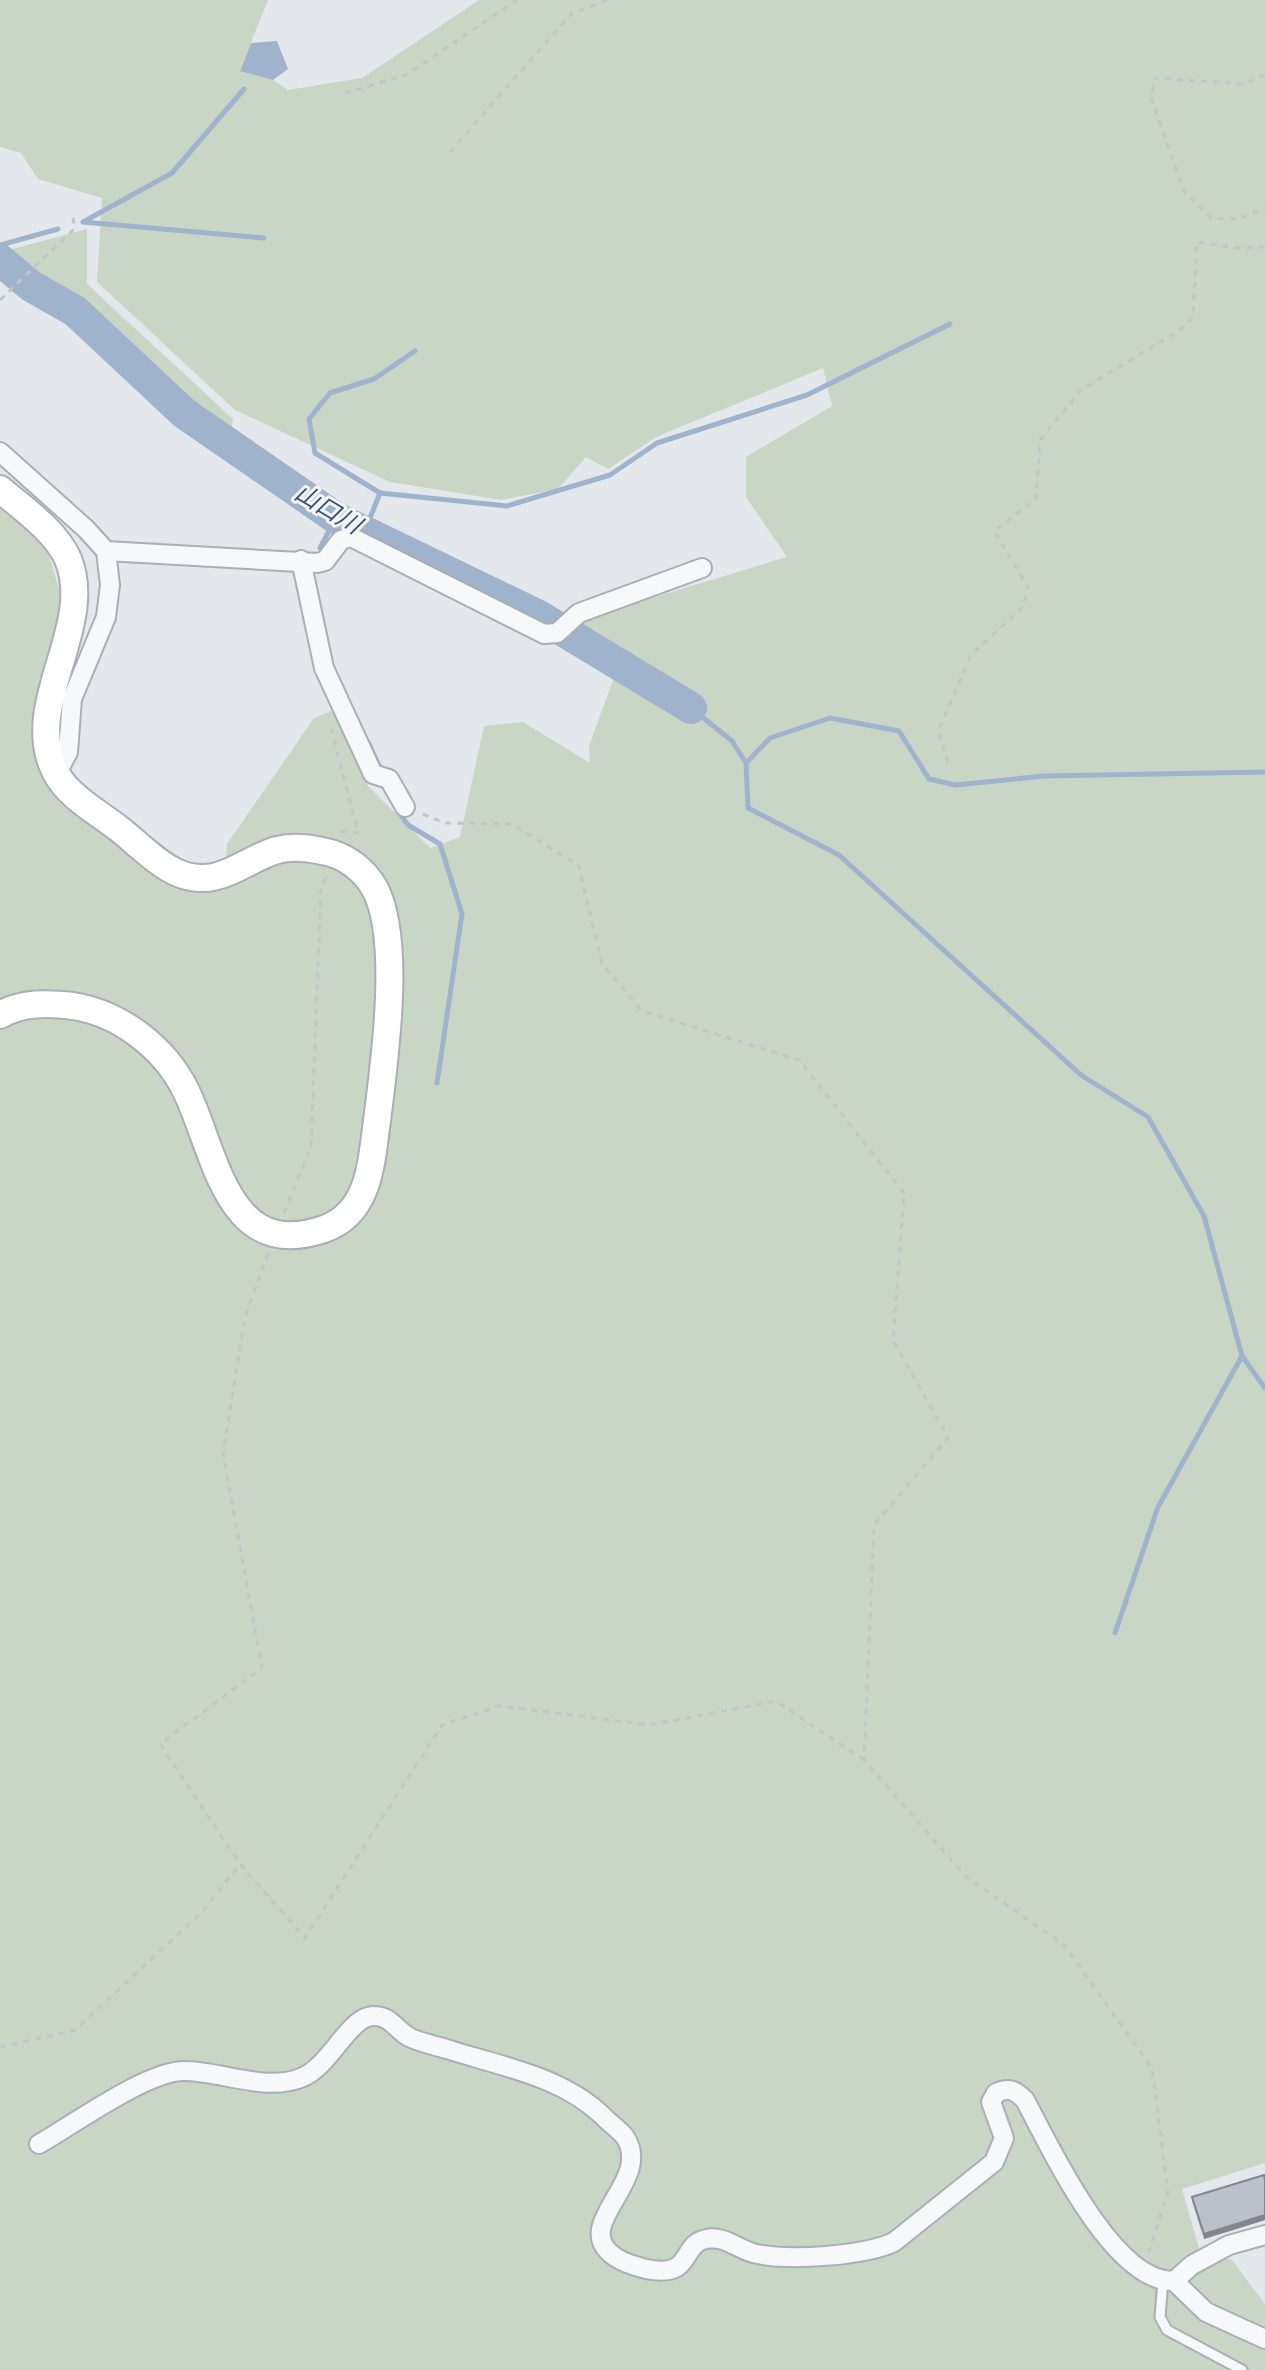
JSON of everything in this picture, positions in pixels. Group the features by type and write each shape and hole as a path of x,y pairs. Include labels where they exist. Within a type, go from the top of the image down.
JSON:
{"street":[{"path":"0,452 86,529 106,551 110,585 106,617 72,699 68,752 56,775"},
{"path":"0,489 54,537 68,559 75,587 72,615 47,721 48,751 56,775 74,795 178,873 206,878 232,873 277,850 331,842 360,868 377,891 385,924 389,980 384,1066 370,1174 357,1206 345,1218 324,1229 299,1234 275,1233 256,1227 239,1211 223,1185 184,1087 158,1051 110,1018 86,1008 39,1004 12,1008 0,1015"},
{"path":"106,551 325,561 341,540 351,537 544,634 563,627 579,613 702,568"},
{"path":"301,560 324,668 373,774 389,779 405,807"},
{"path":"39,2144 156,2076 183,2071 274,2082 303,2078 325,2064 358,2021 372,2015 387,2018 408,2037 556,2083 596,2109 625,2137 631,2154 630,2173 600,2226 601,2241 610,2254 637,2266 667,2271 678,2267 694,2243 707,2238 734,2243 755,2254 784,2256 875,2250 894,2242 994,2162 1004,2138 991,2102 996,2093 1005,2089 1016,2091 1025,2100 1101,2233 1142,2270 1168,2281 1206,2312 1265,2339"},
{"path":"1168,2281 1229,2245 1265,2235"}],"lane":[{"path":"1168,2281 1160,2317 1167,2330 1242,2370"}],"path":[{"path":"345,93 406,75 517,0"},
{"path":"450,152 571,14 608,0"},
{"path":"1265,75 1244,84 1155,78 1151,98 1184,191 1211,218 1238,219 1265,208"},
{"path":"0,300 74,229 73,213"},
{"path":"948,762 938,731 971,655 1023,607 1028,587 994,531 1036,499 1040,440 1081,390 1180,330 1193,317 1197,242 1238,248 1265,247"},
{"path":"330,722 358,833 331,842 321,890 311,1147 275,1233 245,1317 223,1453 262,1668 160,1744 240,1864 305,1938 442,1725 499,1706 650,1725 776,1701 864,1760 965,1876 1064,1945 1152,2068 1168,2192 1142,2270"},
{"path":"405,807 445,823 512,824 579,866 602,964 642,1011 799,1060 904,1193 893,1340 948,1438 874,1525 864,1760"},
{"path":"0,2047 75,2030 201,1913 240,1864"}],"green space":[{"path":"0,0 268,0 240,70 273,80 288,90 362,78 479,0 1265,0 1265,2163 1182,2189 1200,2252 1232,2260 1265,2304 1265,2370 0,2370 0,505 47,549 63,602 33,731 51,789 171,884 224,891 227,844 314,718 333,710 368,786 430,848 460,837 484,726 523,722 590,763 589,746 616,672 564,645 589,617 787,557 746,497 746,457 832,406 823,368 656,437 608,469 586,457 558,489 502,500 390,482 235,410 97,282 102,198 38,179 21,153 0,147"},
{"path":"87,229 87,284 233,419 231,433 194,408 90,308 5,251"}],"water":[{"path":"277,41 288,69 273,80 240,71 251,43"}],"building":[{"path":"1264,2175 1265,2215 1204,2234 1192,2197"}],"waterway":[{"path":"244,89 172,173 83,222 264,238"},
{"path":"0,245 58,229"},
{"name":"山口川","path":"0,260 31,286 75,311 184,413 336,518 539,616 691,708"},
{"path":"364,533 380,493 507,506 610,475 657,443 807,395 950,324"},
{"path":"380,493 315,453 309,419 330,393 374,379 415,351"},
{"path":"320,548 336,518"},
{"path":"691,708 732,741 746,763 748,808 839,855 1081,1075 1148,1117 1204,1216 1242,1356 1265,1388"},
{"path":"746,763 770,738 830,718 899,731 929,779 956,785 1044,776 1265,772"},
{"path":"368,742 381,770"},
{"path":"398,811 408,825 440,844 462,914 437,1083"},
{"path":"1115,1633 1158,1507 1242,1356"}]}
